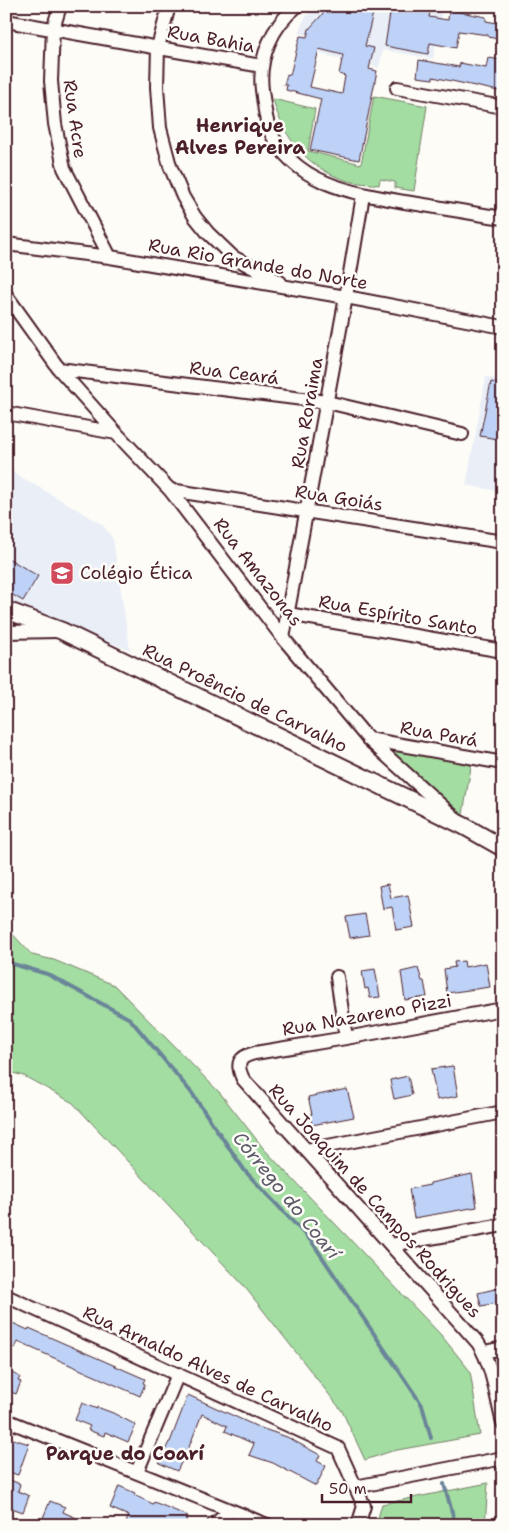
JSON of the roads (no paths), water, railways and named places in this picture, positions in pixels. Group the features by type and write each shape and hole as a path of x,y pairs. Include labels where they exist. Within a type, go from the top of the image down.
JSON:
{"street":[{"name":"Rua Acre","path":"60,6 53,29 50,81 55,124 64,168 110,257"},
{"path":"169,6 158,47 157,87 160,128 170,166 184,197 208,233 233,257 288,287"},
{"path":"297,6 279,23 272,34 261,75 264,104 270,130 278,143 300,168 331,186 362,195 503,218"},
{"name":"Rua Bahia","path":"6,21 262,66"},
{"path":"397,88 503,107"},
{"name":"Rua Roraima","path":"283,638 346,297 362,195"},
{"name":"Rua Rio Grande do Norte","path":"6,244 110,257 346,297 503,327"},
{"name":"Rua Amazonas","path":"6,295 59,369 170,490 283,638 368,739 464,826 503,848"},
{"name":"Rua Ceará","path":"59,369 327,402 462,434"},
{"path":"6,413 116,433"},
{"name":"Rua Goiás","path":"170,490 503,542"},
{"name":"Rua Proêncio de Carvalho","path":"6,610 62,631 464,826"},
{"name":"Rua Espírito Santo","path":"288,614 503,652"},
{"path":"6,632 62,631"},
{"name":"Rua Pará","path":"368,739 503,763"},
{"path":"337,977 346,1038"},
{"name":"Rua Nazareno Pizzi","path":"240,1060 244,1055 503,1009"},
{"name":"Rua Joaquim de Campos Rodrigues","path":"240,1060 239,1071 243,1079 478,1343 484,1352 503,1423"},
{"path":"307,1150 503,1112"},
{"path":"391,1245 503,1224"},
{"name":"Rua Arnaldo Alves de Carvalho","path":"6,1296 338,1448 364,1506 358,1525"},
{"path":"484,1352 503,1348"},
{"path":"137,1472 178,1374"},
{"path":"6,1420 268,1525"},
{"path":"355,1487 498,1459 503,1465"},
{"path":"213,1525 230,1511"}],"waterway":[{"name":"Córrego do Coarí","path":"6,962 47,974 130,1019 191,1092 245,1171 312,1242 422,1405 431,1438"},
{"name":"Córrego do Coarí","path":"444,1484 454,1519 452,1525"}],"place":[{"name":"Colégio Ética","path":"62,573"}],"district":[{"name":"Henrique Alves Pereira","path":"240,136"},
{"name":"Parque do Coarí","path":"125,1453"}]}
